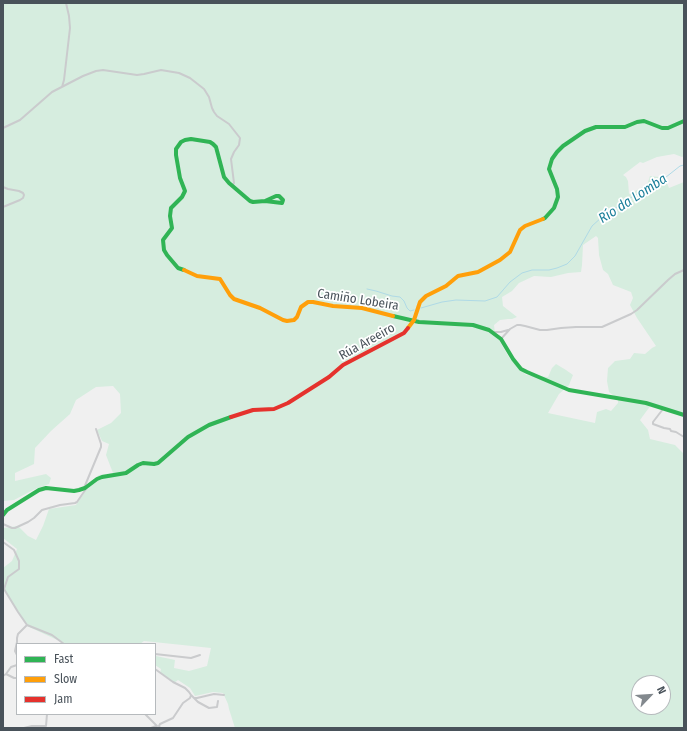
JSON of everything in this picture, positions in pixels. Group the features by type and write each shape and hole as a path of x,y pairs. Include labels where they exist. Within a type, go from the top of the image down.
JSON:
{"street":[{"path":"62,87 70,28 66,3"},
{"path":"3,128 20,120 52,92 83,76 103,70 136,75 161,70 179,73 190,78 204,88 214,112 217,116 229,124 240,138 239,145 231,159 234,183 232,186"},
{"name":"Rúa Areeiro","path":"3,515 7,510 39,490 46,488 58,488 74,491 88,486 97,479 126,473 143,463 158,463 188,437 209,425 245,412 274,409 288,403 329,377 344,365 404,333 414,320 422,299 446,286 458,276 478,272 500,260 510,252 520,230 525,226 545,218 556,204 558,197 557,189 549,169 552,159 563,146 590,128 625,127 644,121 662,128 668,128 684,121"},
{"name":"Camiño Lobeira","path":"265,201 250,201 226,180 216,147 213,144 191,139 185,140 176,149 176,155 180,178 185,191 182,197 171,208 170,216 172,228 165,237 163,243 167,255 178,268 197,276 220,279 234,299 260,308 283,320 292,321 296,318 301,307 308,302 313,302 333,306 362,308 414,320"},
{"path":"3,187 8,190 19,191 24,195 20,200 3,207"},
{"path":"414,320 434,324 473,326 493,332 501,332 520,325 540,330 602,326 637,310 675,274 684,270"},
{"path":"501,339 510,329"},
{"path":"493,332 501,339 521,369 568,390 643,403 684,415"},
{"path":"663,409 653,424 676,432 684,437"},
{"path":"84,488 101,447 96,429"},
{"name":"Rúa Areeiro","path":"3,524 15,528 34,518 42,510 75,503 88,486"},
{"path":"3,542 14,550 19,562 19,569 8,577 4,589 27,626 52,635 63,643"},
{"path":"17,643 18,634 27,626"},
{"path":"156,654 191,658 200,655"},
{"path":"16,665 11,667 4,675 16,678"},
{"path":"156,670 185,688 198,702 209,708 217,707 218,702"},
{"path":"194,698 214,694 224,695"},
{"path":"151,728 159,727 160,724 173,718 183,703 190,698 191,695"},
{"path":"24,728 32,726 46,726 47,715"},
{"path":"146,715 159,727"}],"green space":[{"path":"3,3 684,3 684,156 682,157 674,154 657,157 643,163 640,162 623,175 628,181 629,194 647,185 650,176 659,177 666,181 669,188 684,182 684,416 651,405 640,420 648,430 650,439 675,445 684,454 684,728 235,728 223,693 213,692 195,696 190,688 178,680 174,683 160,673 161,669 156,666 156,656 175,660 174,668 189,671 207,666 211,648 144,641 141,643 64,643 27,626 3,589 3,568 12,561 17,549 3,538 3,528 18,526 28,536 36,540 49,509 76,505 92,481 99,475 113,473 106,455 109,444 102,441 97,430 111,423 121,413 120,394 113,386 96,387 76,400 70,414 35,448 34,464 15,473 15,481 46,474 51,478 49,484 14,500 3,501","holes":["596,236 598,238 599,255 603,270 608,274 613,285 631,292 633,298 630,305 656,346 645,354 634,353 630,359 615,361 608,368 607,381 609,392 618,399 618,403 611,411 606,409 597,412 595,423 548,413 559,394 569,385 573,375 556,364 552,368 548,377 526,375 510,359 495,333 494,325 500,320 517,317 503,306 502,297 512,291 519,283 534,276 551,277 581,272 583,245"]}],"waterway":[{"name":"Río da Lomba","path":"421,308 456,300 485,301 497,297 510,282 522,273 532,270 549,270 567,264 575,256 592,226 602,217 635,195 646,192 680,166 684,165"},
{"name":"Río da Lomba","path":"367,289 400,297 410,311 414,310"}],"traffic: fast":[{"path":"543,219 554,208 558,197 557,189 549,169 552,159 563,146 585,131 596,127 625,127 644,121 662,128 668,128 684,121"},
{"path":"184,270 178,268 167,255 164,250 163,240 172,228 170,216 171,208 182,197 185,191 180,178 176,155 176,149 181,142 191,139 210,142 213,144 216,147 224,177 250,201 282,203 283,200 279,196 276,196 265,201"},
{"path":"393,316 419,322 473,325 489,330 501,339 513,359 521,369 527,372 569,390 646,403 684,415"},
{"path":"3,515 7,510 39,490 46,488 74,491 79,490 85,488 102,477 126,473 143,463 158,463 188,437 209,425 231,417"}],"traffic: slow":[{"path":"408,328 414,320 420,302 426,296 446,286 458,276 478,272 500,260 510,252 520,230 525,226 543,219"},
{"path":"184,270 197,276 220,279 234,299 260,308 287,321 294,320 297,317 301,307 308,302 333,306 362,308 393,316"}],"traffic: jam":[{"path":"231,417 253,410 274,409 288,403 329,377 343,365 404,333 408,328"}]}
